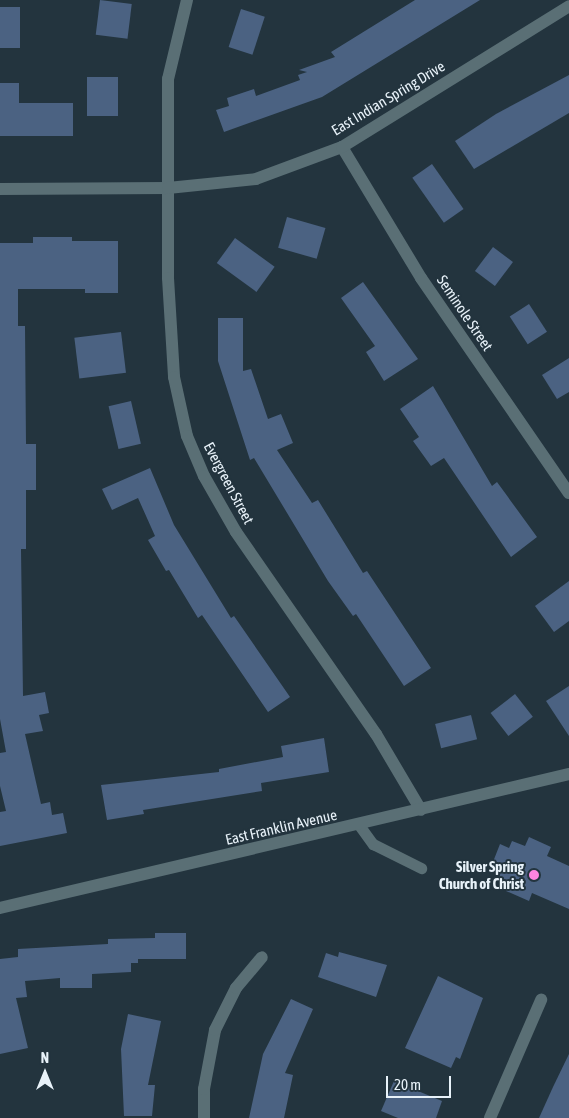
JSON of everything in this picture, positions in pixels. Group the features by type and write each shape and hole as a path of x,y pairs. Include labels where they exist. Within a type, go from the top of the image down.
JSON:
{"street":[{"name":"Evergreen Street","path":"187,0 168,79 168,278 174,376 187,436 204,476 236,532 376,734 421,810"},
{"name":"East Indian Spring Drive","path":"0,189 168,188 256,178 342,147 569,6"},
{"name":"Seminole Street","path":"342,147 421,278 569,493"},
{"name":"East Franklin Avenue","path":"0,908 360,825 569,774"},
{"path":"204,1118 204,1089 215,1030 236,988 262,957"},
{"path":"490,1118 541,1000"}],"lane":[{"path":"360,825 373,844 421,868"}],"building":[{"path":"100,0 132,4 127,39 96,35"},
{"path":"415,0 480,0 322,97 224,132 216,110 229,106 227,98 254,89 256,96 300,80 298,75 307,72 299,70 335,57 331,52"},
{"path":"0,7 20,7 20,48 0,48"},
{"path":"241,9 265,17 252,55 229,47"},
{"path":"569,75 569,113 474,169 455,141 496,114"},
{"path":"87,77 118,77 118,116 87,116"},
{"path":"0,83 19,83 19,103 73,103 73,136 0,136"},
{"path":"432,164 464,209 444,223 412,178"},
{"path":"287,217 325,228 317,259 278,248"},
{"path":"33,237 72,237 72,241 118,241 118,293 85,293 85,289 18,289 18,326 25,326 26,444 36,444 36,490 26,490 26,549 21,549 23,696 45,692 49,713 39,715 43,731 25,734 41,804 50,802 52,815 63,813 67,833 0,846 0,812 6,811 0,786 0,753 6,752 0,719 0,243 33,243"},
{"path":"235,238 275,267 256,292 217,263"},
{"path":"493,247 513,262 495,286 475,271"},
{"path":"363,282 418,359 384,381 366,352 375,346 341,298"},
{"path":"529,304 547,332 528,344 510,317"},
{"path":"218,318 243,318 243,371 251,369 268,419 281,414 293,443 277,450 312,503 318,500 363,573 367,571 431,668 404,686 356,614 353,616 328,581 254,458 250,460 218,361"},
{"path":"121,332 126,373 79,378 74,338"},
{"path":"569,358 569,392 557,399 542,375"},
{"path":"433,386 492,486 497,482 537,537 511,557 444,458 431,466 413,441 419,437 400,409"},
{"path":"131,401 141,444 118,449 109,406"},
{"path":"150,468 174,525 231,618 234,616 290,697 268,712 202,615 198,618 169,570 166,571 148,540 155,536 138,498 112,510 102,489"},
{"path":"569,581 569,621 554,632 535,606"},
{"path":"569,686 569,736 546,701"},
{"path":"515,694 533,717 508,736 491,713"},
{"path":"471,715 477,739 441,748 435,724"},
{"path":"324,738 329,772 261,783 262,791 143,810 144,814 107,820 101,785 219,772 219,769 283,757 281,746"},
{"name":"Silver Spring Church of Christ","path":"529,837 551,847 547,856 569,866 569,909 532,893 529,901 506,891 508,884 497,879 500,871 491,867 500,844 509,848 512,841 525,846"},
{"path":"155,933 186,933 186,959 138,959 138,963 131,963 131,972 92,974 92,988 60,988 60,978 25,981 27,997 16,998 28,1048 0,1054 0,959 18,957 18,949 108,944 108,939 155,938"},
{"path":"339,952 387,965 376,997 318,977 326,953 338,957"},
{"path":"438,976 483,998 460,1059 456,1057 451,1068 405,1048"},
{"path":"291,999 313,1009 285,1073 293,1075 284,1118 249,1118 263,1054"},
{"path":"128,1014 161,1021 148,1085 155,1085 152,1116 124,1116 121,1049"},
{"path":"569,1054 569,1118 539,1118 553,1087"},
{"path":"394,1081 442,1101 436,1118 398,1118 381,1111"}],"place":[{"name":"Silver Spring Church of Christ","path":"534,875"}]}
